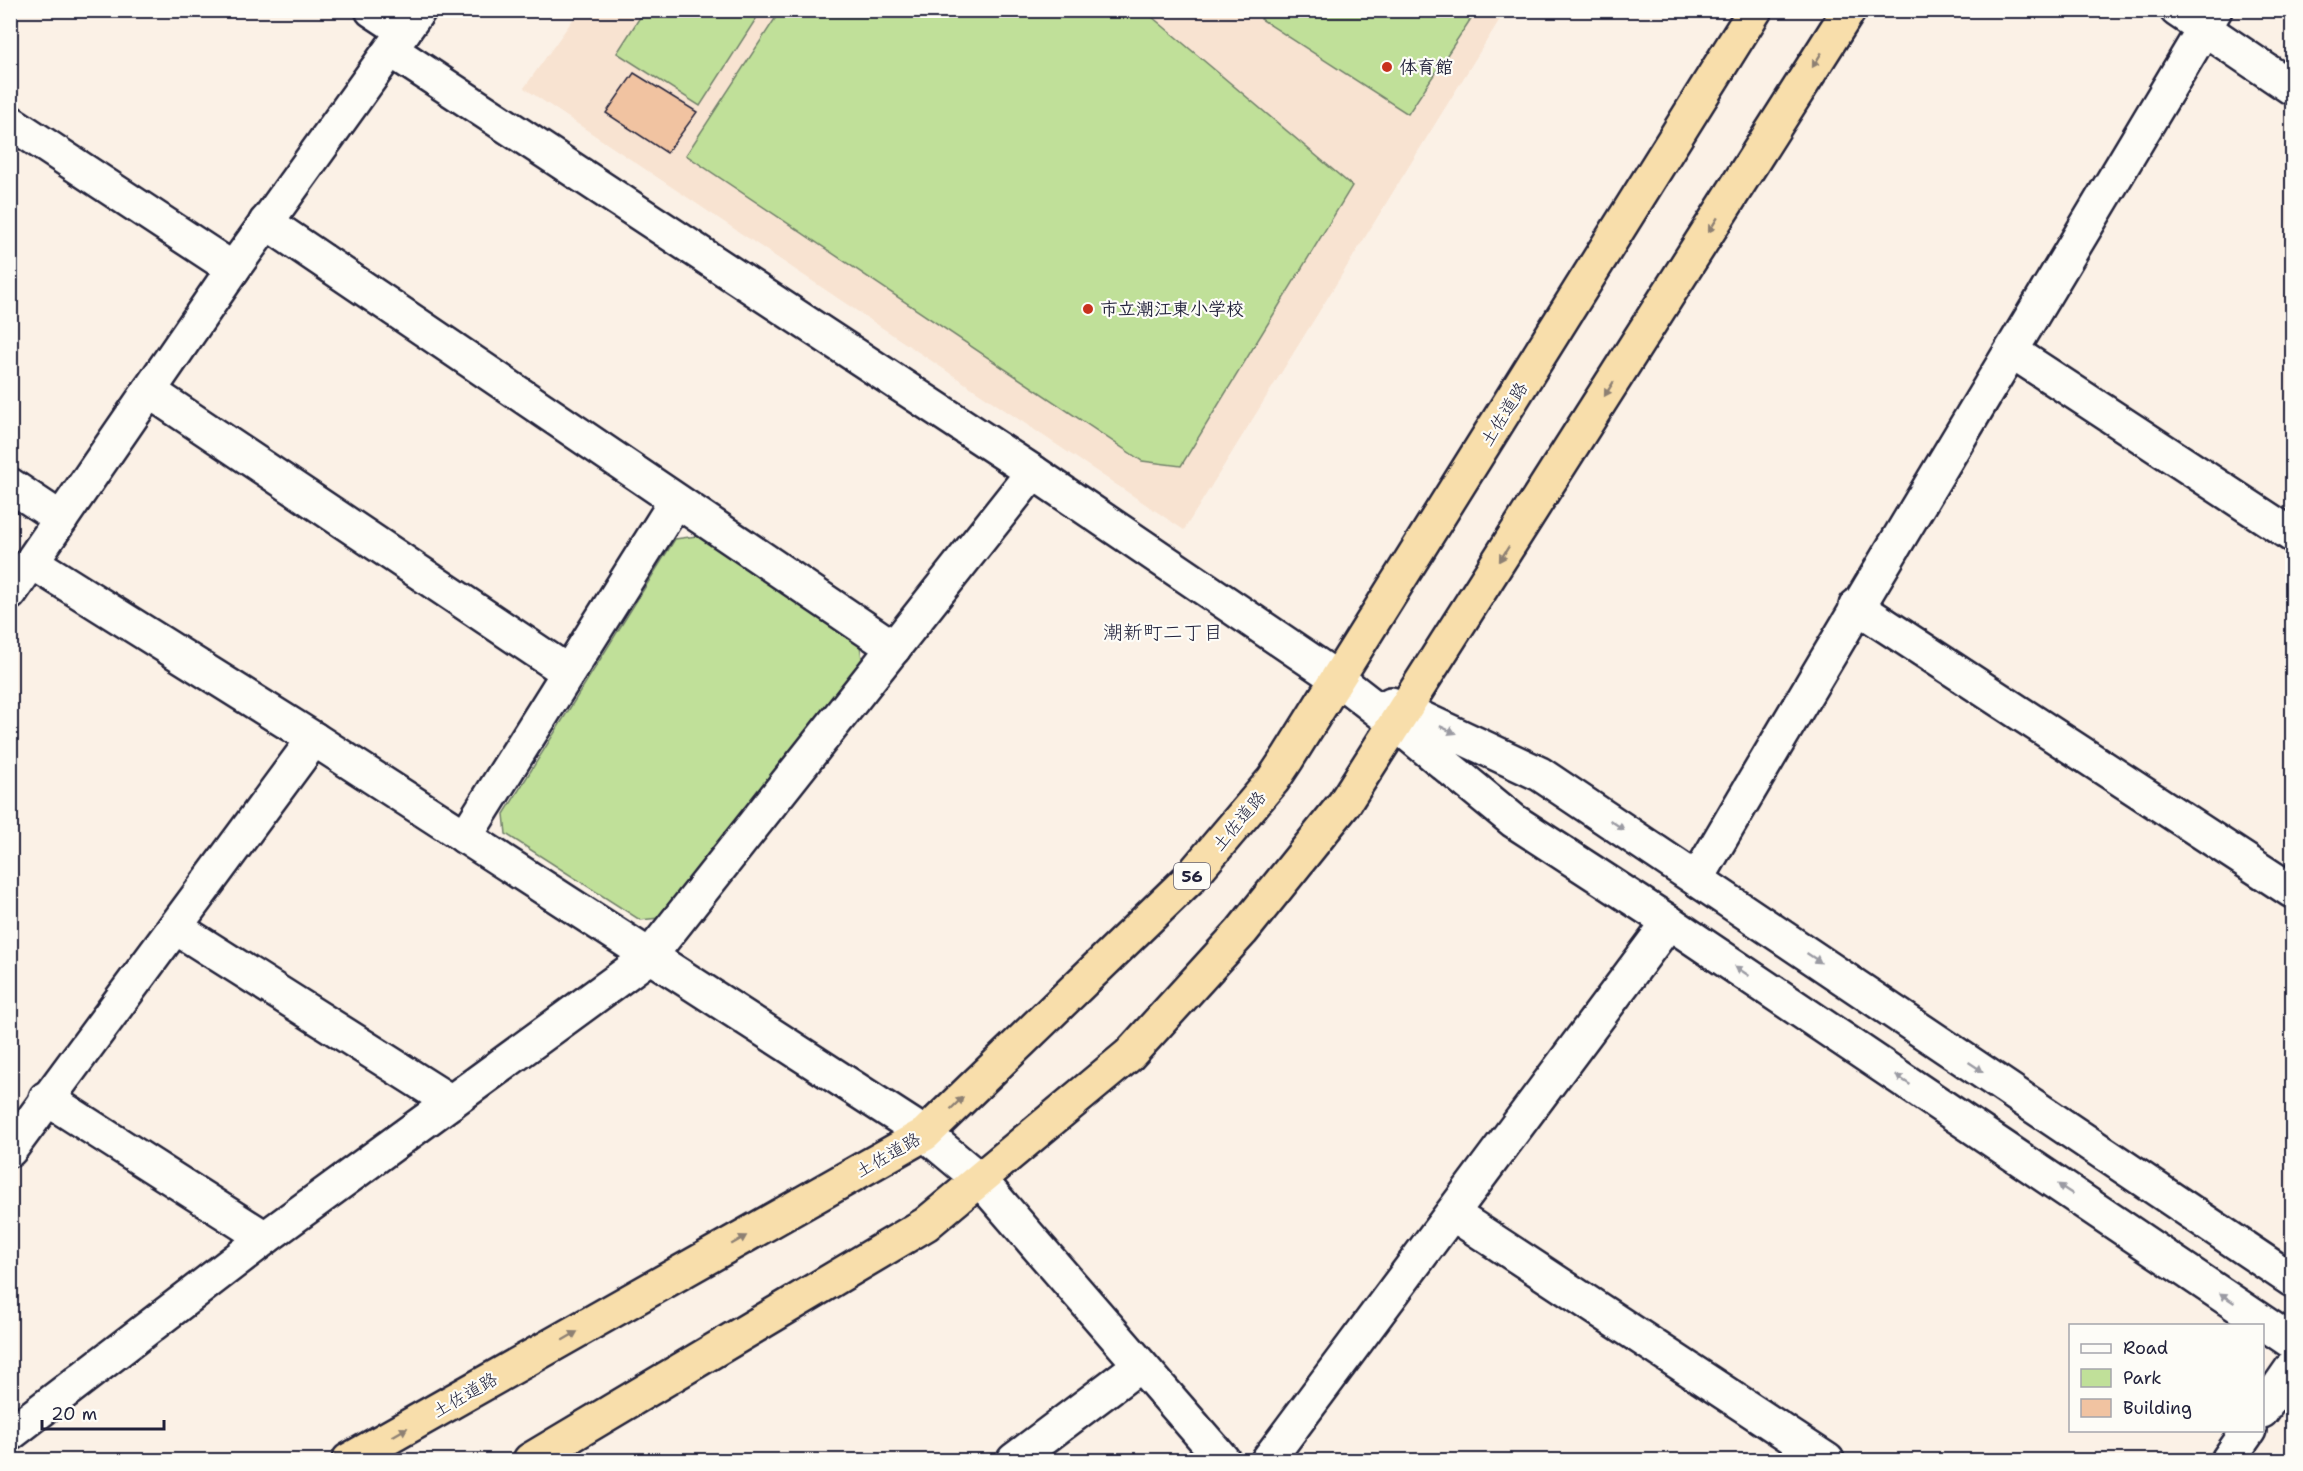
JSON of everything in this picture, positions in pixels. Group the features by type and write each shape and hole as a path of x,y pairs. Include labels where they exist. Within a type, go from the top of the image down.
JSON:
{"highway":[{"name":"土佐道路","path":"349,1461 925,1134 1190,878 1273,780 1755,10"},
{"path":"530,1461 926,1224 1129,1055 1242,931 1334,819 1849,10"}],"street":[{"path":"372,10 1034,472 1338,679 1401,717 1540,774 2292,1280"},
{"path":"2177,10 2210,20 2292,88"},
{"path":"1696,879 1856,606 2013,352 2210,20"},
{"path":"10,593 233,269 404,31"},
{"path":"10,122 233,269"},
{"path":"267,222 894,648"},
{"path":"2013,352 2292,535"},
{"path":"149,391 568,672"},
{"path":"10,1434 265,1238 649,957 1034,472"},
{"path":"10,485 61,519"},
{"path":"465,837 676,501"},
{"path":"32,562 314,739 925,1134 980,1180 1223,1461"},
{"path":"1856,606 2292,891"},
{"path":"1401,717 1514,821 1669,922 2292,1342"},
{"path":"10,1150 46,1098 314,739"},
{"path":"1268,1461 1669,922"},
{"path":"174,927 451,1102"},
{"path":"46,1098 265,1238"},
{"path":"1453,1214 1827,1461"},
{"path":"1014,1461 1140,1365"},
{"path":"2264,1408 2292,1368"},
{"path":"2228,1461 2248,1432"}],"shaded area":[{"name":"市立潮江東小学校","path":"579,11 1505,11 1184,530 524,88"}],"green space":[{"name":"体育館","path":"1267,10 1476,11 1408,114 1261,19"},
{"path":"644,11 761,11 700,106 617,53"},
{"name":"市立潮江東小学校","path":"780,11 1145,11 1352,186 1181,466 1142,461 686,155"},
{"path":"697,536 860,646 863,665 659,918 640,920 506,834 504,814 675,539"}],"building":[{"path":"634,73 697,112 667,153 606,113"}],"place":[{"name":"体育館","path":"1387,67"},
{"name":"市立潮江東小学校","path":"1088,309"}],"district":[{"name":"潮新町二丁目","path":"1163,632"}]}
